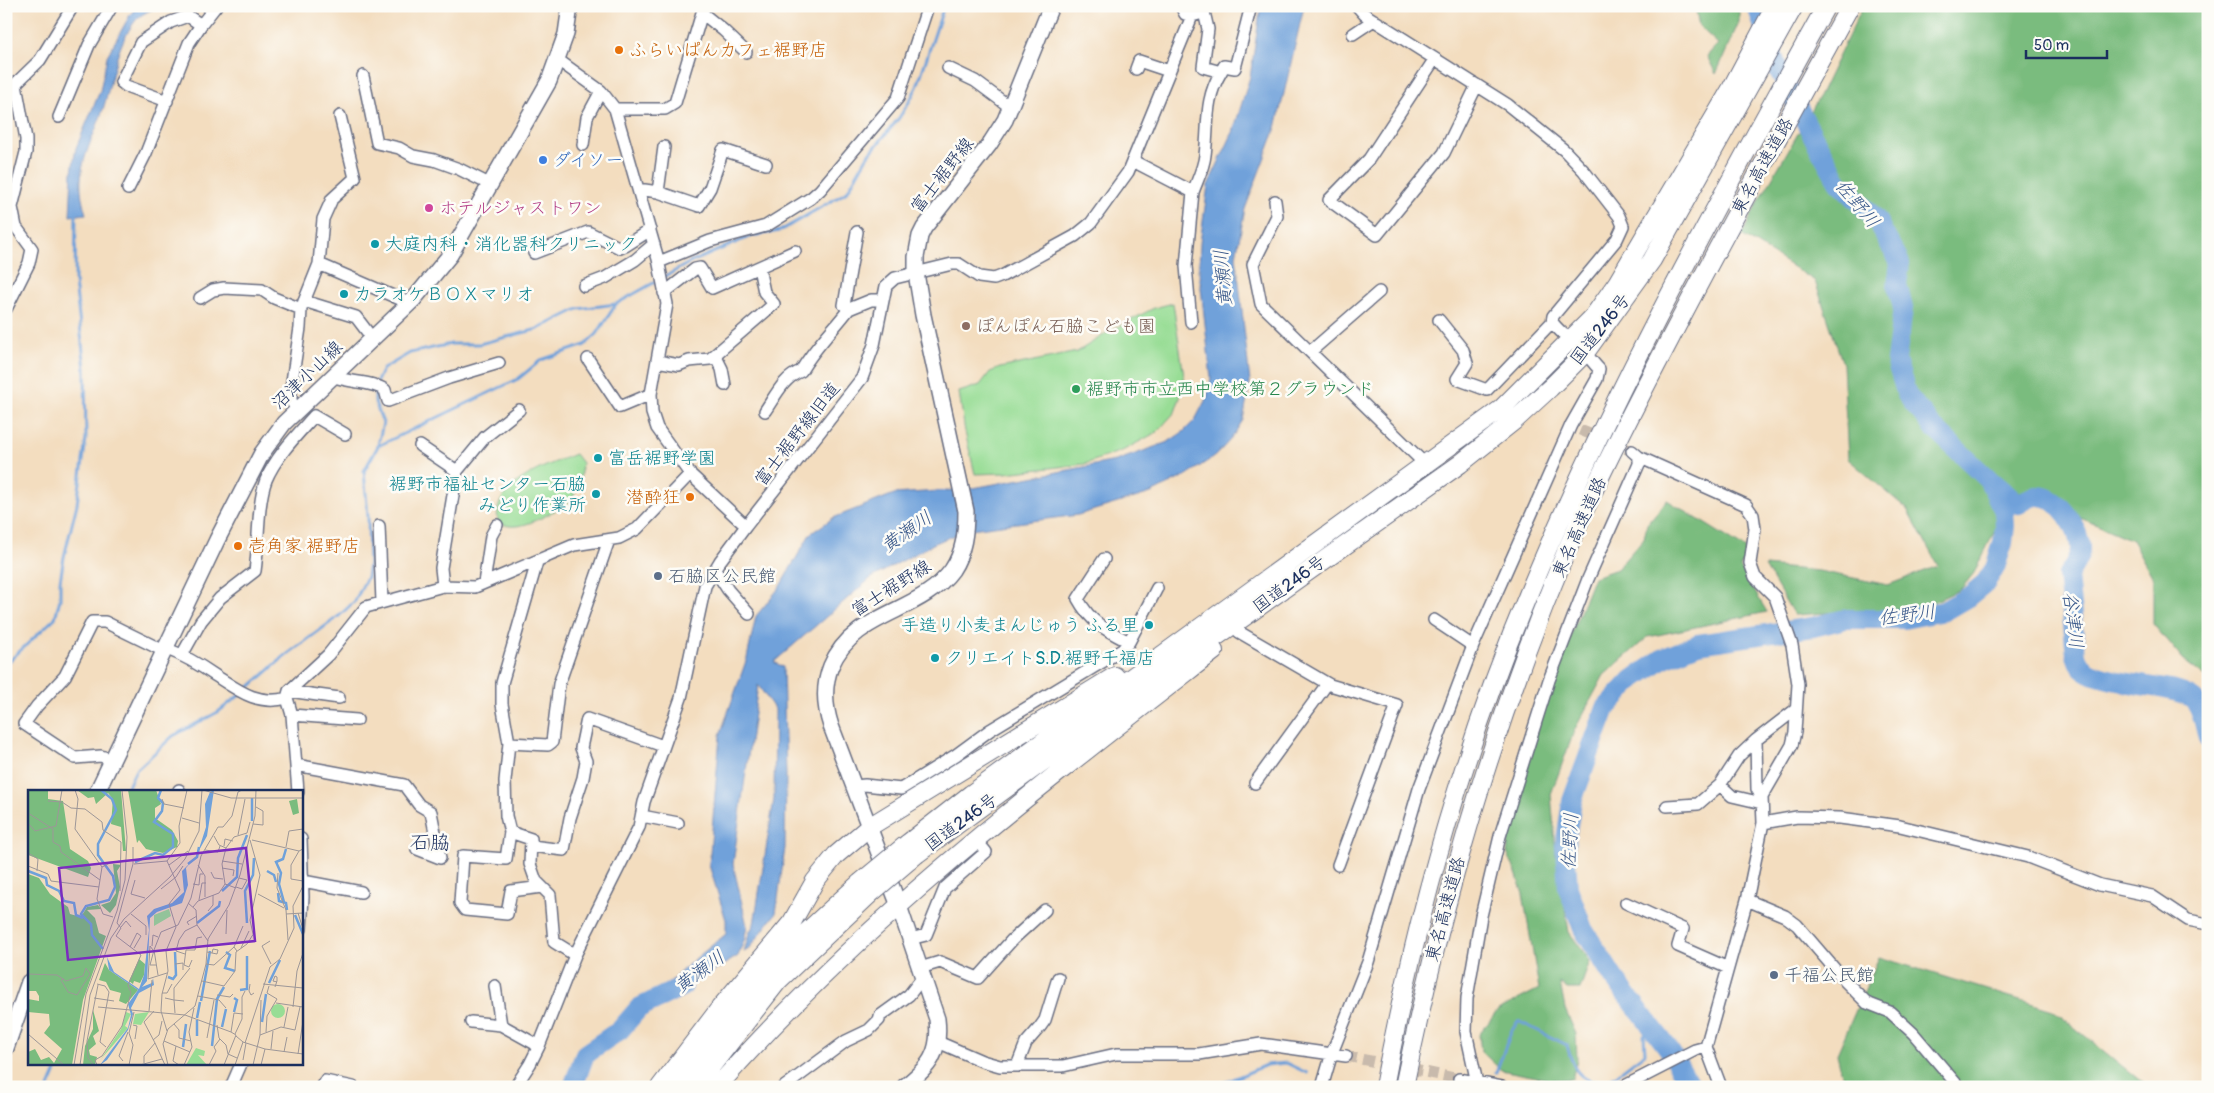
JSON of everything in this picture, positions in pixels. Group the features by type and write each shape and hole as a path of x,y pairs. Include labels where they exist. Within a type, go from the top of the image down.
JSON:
{"highway":[{"name":"国道246号","path":"677,1087 715,1036 768,972 813,926 865,888 912,849 971,794 1501,409 1592,317 1617,283 1730,89 1775,6"},
{"name":"国道246号","path":"912,849 1460,464 1514,422 1585,353 1652,260 1740,106 1794,6"},
{"name":"東名高速道路","path":"1384,1087 1403,992 1432,873 1482,717 1528,592 1569,499 1616,401 1694,246 1826,6"},
{"name":"東名高速道路","path":"1404,1087 1427,975 1454,871 1495,738 1539,621 1583,514 1621,434 1758,172 1850,6"},
{"path":"717,1087 792,1005 849,950 975,839 1268,610 1323,560"},
{"path":"660,1087 720,1008 792,922 815,881 836,855 869,827 1168,644 1192,634"},
{"name":"国道246号","path":"695,1087 778,981 865,888"}],"main road":[{"name":"沼津小山線","path":"99,790 164,649 251,472 273,437 297,409 409,303 450,256 549,81 566,34 570,6"},
{"name":"富士裾野線","path":"904,1087 924,1071 935,1053 938,1042 937,1019 899,906 827,713 825,691 827,676 836,656 848,638 869,622 915,600 935,587 951,570 962,549 966,532 966,511 923,315 916,272 916,257 920,236 924,228 989,145 1010,107 1051,6"},
{"path":"6,1048 28,985"}],"street":[{"path":"6,93 40,60 73,6"},
{"path":"58,117 89,45 112,6"},
{"path":"128,189 146,153 189,43 216,6"},
{"path":"660,266 710,241 766,226 812,198 898,98 928,6"},
{"path":"1181,6 1185,14 1192,16 1205,9 1208,29 1203,67 1221,72"},
{"path":"1191,322 1186,266 1193,192 1205,157 1206,120 1212,87 1224,66 1235,68 1251,6"},
{"path":"1357,6 1374,20 1434,60 1508,105 1564,150 1584,171 1619,216 1623,226 1617,239 1554,316 1552,322 1487,390 1457,379 1467,363 1463,350 1439,320"},
{"path":"615,110 665,108 675,103 703,10 746,52"},
{"path":"167,101 126,86 121,82 144,39 171,22 188,16 201,25"},
{"name":"富士裾野線旧道","path":"514,1087 530,1064 539,1046 575,956 639,827 644,802 662,746 681,698 705,586 746,526 862,378 874,345 886,286 895,278 952,264 958,264 975,275 987,279 1002,276 1074,236 1091,223 1128,172 1192,16"},
{"path":"1352,34 1374,20"},
{"path":"558,60 601,91 615,110 660,266 667,304 652,394 652,413 657,428 690,474 746,526"},
{"path":"1434,60 1369,159 1329,200 1377,235 1444,153 1477,85"},
{"path":"1136,69 1139,62 1169,71"},
{"path":"948,68 975,81 1010,107"},
{"path":"363,76 377,142 399,148 412,156 434,160 459,169 491,185"},
{"path":"6,309 29,263 32,249 16,227 12,207 26,152 26,139 16,85"},
{"path":"583,145 586,117 601,91"},
{"path":"297,409 291,401 291,388 302,305 319,264 323,219 332,199 355,178 340,116"},
{"path":"658,192 664,147"},
{"path":"638,189 658,192 699,206 710,188 724,150 766,164"},
{"path":"1133,161 1193,192"},
{"path":"1274,201 1277,216 1253,264 1260,304 1426,465"},
{"path":"534,254 588,232 620,248 650,230"},
{"path":"849,309 844,305 857,232"},
{"path":"584,286 604,278 654,244"},
{"path":"664,290 695,269 700,268 712,288 795,251"},
{"path":"319,264 409,303"},
{"path":"657,361 679,364 710,359 774,304 764,292 759,268"},
{"path":"200,298 213,290 219,289 262,290 274,298 356,317 372,338"},
{"path":"1310,352 1379,292"},
{"path":"766,411 785,381 790,375 801,371 812,351 821,344 849,309 871,300 882,300"},
{"path":"1322,1087 1332,1053 1368,962 1419,789 1473,646 1576,428 1597,379 1599,369 1552,322"},
{"path":"716,355 722,368 726,385"},
{"path":"588,359 620,407 652,394"},
{"path":"332,376 344,381 374,385 385,390 388,401 449,378 499,363"},
{"path":"443,586 440,568 456,471 484,437 519,410"},
{"path":"182,655 202,622 220,598 254,571 259,543 260,511 265,482 272,468 314,416 345,434"},
{"path":"420,446 456,471"},
{"path":"1476,1085 1466,1032 1466,998 1481,916 1500,836 1549,680 1588,579 1639,464 1636,454 1746,506 1753,515 1755,529 1750,564 1755,577 1776,597 1792,645 1798,684 1795,732 1792,745 1762,800"},
{"path":"288,694 328,655 366,607 443,586 474,587 537,562 552,552 574,544 619,538 637,529 690,474"},
{"path":"484,583 491,536 497,525"},
{"path":"379,526 382,602"},
{"path":"509,743 548,745 552,742 559,684 608,540"},
{"path":"1104,559 1078,599 1099,627 1129,642"},
{"path":"537,562 502,683 502,704 509,743 505,781 506,816 510,832 506,860 463,856 460,904 465,910 507,914 511,891 542,887"},
{"path":"715,570 728,590 749,614"},
{"path":"855,786 865,785 901,789 990,730 1122,650 1129,642 1158,588"},
{"path":"1434,620 1473,646"},
{"path":"112,760 101,756 75,758 24,724 37,706 65,676 92,622 105,622 164,649 182,655 246,695 267,700 288,694 339,698"},
{"path":"1239,632 1328,684 1396,705 1338,864"},
{"path":"1255,783 1328,684"},
{"path":"288,694 292,715 298,790"},
{"path":"1667,806 1698,804 1720,785 1740,756 1756,740 1795,710"},
{"path":"292,715 357,720"},
{"path":"531,846 564,850 570,818 583,778 586,761 581,748 587,719 662,746"},
{"path":"1623,1087 1700,1049 1728,968 1747,900 1763,823 1762,800 1757,789 1756,740"},
{"path":"296,765 404,785 419,805 431,812 440,858 417,849"},
{"path":"1720,785 1732,796 1762,800"},
{"path":"642,816 678,823"},
{"path":"1763,823 1798,817 1840,818 1900,826 2028,858 2100,885 2152,896 2188,920 2208,924"},
{"path":"510,832 531,839 530,864 536,881 550,895 554,942 575,956"},
{"path":"910,939 926,935 945,888 986,852 975,839"},
{"path":"302,860 302,897"},
{"path":"303,881 361,892"},
{"path":"1747,900 1785,916 1797,925 1845,981 1867,1003 1890,1012 1912,1033 1960,1087"},
{"path":"1626,903 1683,929 1678,946 1728,968"},
{"path":"784,1087 846,1041 869,1030 879,1020 880,1016 909,994 922,973 940,962 978,978 1012,940 1045,910"},
{"path":"1016,1066 1026,1043 1045,1020 1058,978"},
{"path":"495,986 501,1025"},
{"path":"471,1022 501,1025 539,1046"},
{"path":"938,1042 982,1061 1000,1066 1063,1066 1116,1054 1199,1054 1261,1044 1346,1056"},
{"path":"1700,1049 1721,1087"},
{"path":"231,1087 240,1066"},
{"path":"1459,1079 1476,1085 1502,1087"},
{"path":"321,1087 324,1081 353,1087"}],"green space":[{"path":"1695,6 1739,6 1739,22 1716,74 1707,56 1718,44 1699,26"},
{"path":"1863,6 2208,6 2208,679 2183,660 2153,624 2153,578 2132,540 2015,490 1974,573 1961,589 1923,607 1794,615 1765,566 1819,571 1888,585 1938,566 1907,509 1848,459 1843,364 1815,281 1742,235 1756,206 1818,99"},
{"name":"裾野市市立西中学校第２グラウンド","path":"1173,303 1185,383 1175,412 1157,432 1124,450 1085,464 1005,473 975,474 965,432 959,392 980,385 990,372 1000,368 1077,352 1110,331 1154,308"},
{"path":"575,454 582,463 580,480 572,500 526,524 506,526 498,522 498,508 503,497 512,487 536,471"},
{"path":"1667,500 1749,551 1740,567 1767,612 1648,637 1604,675 1575,729 1551,794 1556,854 1569,932 1590,961 1580,989 1567,989 1560,983 1565,1009 1576,1034 1577,1059 1572,1079 1552,1080 1501,1070 1481,1051 1479,1035 1498,1010 1539,989 1523,894 1507,853 1513,801 1558,667 1594,577 1617,569 1644,538 1647,524"},
{"path":"1879,957 2053,1010 2148,1087 1845,1087 1837,1054"}],"water":[{"path":"137,6 159,6 136,20 120,48 106,99 82,168 82,197 86,214 70,216 72,171 76,148 100,91 107,56"},
{"path":"1261,6 1304,6 1276,128 1245,209 1236,256 1250,382 1243,420 1231,439 1215,456 1187,475 1151,493 1078,515 971,529 935,543 871,578 774,662 783,667 786,775 785,848 776,913 749,949 744,952 749,933 754,924 774,799 775,710 758,685 733,864 747,926 744,941 738,956 661,1001 658,993 689,964 726,934 726,920 709,865 720,735 747,658 756,616 779,588 810,534 833,518 894,494 968,489 1116,461 1168,442 1183,432 1195,420 1207,397 1211,378 1199,270 1200,243 1208,185 1233,132 1250,77"}],"waterway":[{"path":"246,690 285,656 339,616 355,601 367,577 369,564 368,517 364,471 378,446 518,379 541,360 585,345 597,334 616,304 689,263 751,236 780,231 847,192 867,157 899,118 917,87 944,6"},
{"name":"佐野川","path":"1691,1087 1668,1048 1614,978 1583,929 1568,888 1565,846 1572,801 1606,708 1632,680 1662,659 1698,644 1813,627 1845,619 1904,619 1944,611 1968,597 1985,583 1995,568 2003,543 2005,526 2004,511 1988,479 1932,426 1907,395 1896,360 1903,308 1897,284 1900,263 1876,219 1838,181 1815,140 1776,65 1757,6"},
{"path":"6,664 55,618 60,599 60,581 64,557 77,504 86,439 85,369 75,282 76,212"},
{"path":"376,383 383,369 410,353 451,344 479,344 538,329 578,309 616,304"},
{"path":"375,389 375,402 383,423 378,445"},
{"name":"谷津川","path":"1994,483 2019,504 2037,496 2053,501 2061,507 2073,524 2077,533 2080,550 2077,560 2068,575 2076,655 2080,665 2089,672 2103,678 2174,691 2188,696 2198,706 2204,720 2208,739"},
{"path":"129,790 128,786 136,770 173,736 218,712 241,694"},
{"name":"黄瀬川","path":"573,1087 585,1054 620,1030 639,1008 683,986"},
{"path":"1496,1072 1511,1032 1518,1021 1567,1045 1571,1061 1578,1072 1587,1080 1603,1085 1645,1053 1644,1035 1654,1029"},
{"path":"1215,1087 1266,1065 1286,1063 1307,1073"},
{"path":"49,1087 58,1066"}],"tunnel":[{"path":"1580,430 1632,451"},
{"path":"1346,1056 1459,1079"}],"place":[{"name":"ふらいぱんカフェ裾野店","path":"619,50"},
{"name":"ダイソー","path":"543,160"},
{"name":"ホテルジャストワン","path":"429,208"},
{"name":"大庭内科・消化器科クリニック","path":"375,244"},
{"name":"カラオケＢＯＸマリオ","path":"344,294"},
{"name":"ぽんぽん石脇こども園","path":"966,326"},
{"name":"裾野市市立西中学校第２グラウンド","path":"1076,389"},
{"name":"富岳裾野学園","path":"598,458"},
{"name":"裾野市福祉センター石脇 みどり作業所","path":"596,494"},
{"name":"潜酔狂","path":"690,497"},
{"name":"壱角家 裾野店","path":"238,546"},
{"name":"石脇区公民館","path":"658,576"},
{"name":"手造り小麦まんじゅう ふる里","path":"1149,625"},
{"name":"クリエイトS.D.裾野千福店","path":"935,658"},
{"name":"千福公民館","path":"1774,975"}],"district":[{"name":"石脇","path":"430,842"}]}
